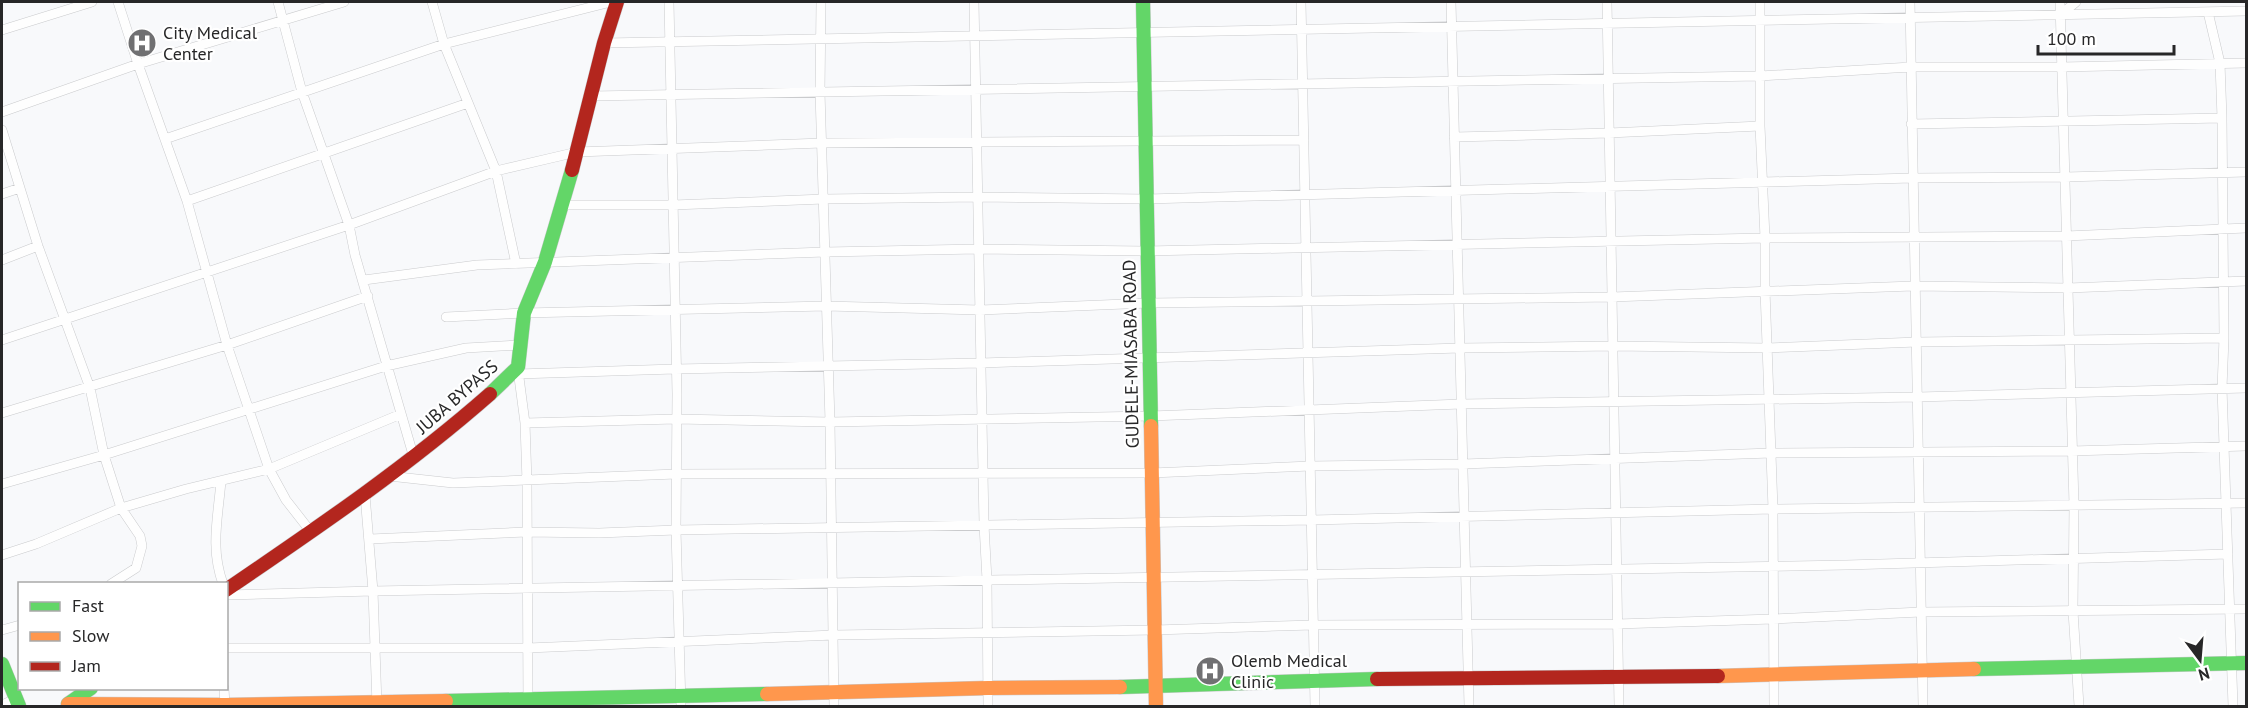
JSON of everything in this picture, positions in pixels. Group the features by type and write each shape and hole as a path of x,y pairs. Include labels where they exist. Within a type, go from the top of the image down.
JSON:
{"street":[{"path":"2,30 92,2"},
{"path":"118,2 187,201 227,345 269,469 286,500 311,532"},
{"path":"278,2 302,92 349,225 355,255 414,458"},
{"path":"2,112 138,64 344,2"},
{"path":"432,2 444,44 496,171 516,264"},
{"path":"165,139 444,44 611,2"},
{"name":"JUBA BYPASS","path":"228,589 365,495 414,458 518,370 524,313 545,262 577,152 604,42 617,2"},
{"path":"669,2 675,310 676,530 681,701"},
{"path":"821,2 820,92 829,366 834,706"},
{"path":"974,2 988,706"},
{"name":"GUDELE-MIASABA ROAD","path":"1143,2 1156,706"},
{"path":"1301,2 1315,706"},
{"path":"1451,2 1468,706"},
{"path":"1607,2 1619,706"},
{"path":"1760,2 1760,126 1773,509 1774,706"},
{"path":"1910,2 1913,286 1917,342 1923,706"},
{"path":"2060,2 2074,505 2073,611 2079,706"},
{"path":"2060,15 2076,2"},
{"path":"604,42 2247,11"},
{"path":"2208,12 2220,63 2222,118 2224,338 2222,388 2233,706"},
{"path":"591,96 1760,76 1911,67 2061,68 2247,63"},
{"path":"187,201 468,103"},
{"path":"1911,124 2222,118"},
{"path":"1454,137 1760,126"},
{"path":"2,130 38,246 90,388 105,455 121,508 140,536 142,546 136,568 114,582"},
{"path":"2,340 349,225 496,171 577,152 822,143 1304,140"},
{"path":"561,205 673,206 978,197 1147,199 1912,178 2247,172"},
{"path":"2,194 20,188"},
{"path":"364,280 477,264 825,252 978,249 1146,251 1457,243 2066,236 2247,228"},
{"path":"2,260 38,246"},
{"path":"446,317 826,306 980,310 1149,303 1458,297 1612,297 1913,286 2068,288 2247,281"},
{"path":"2,413 227,345 368,296"},
{"path":"528,702 527,482 525,423 518,370 981,363 1460,348 1613,346 1767,348 1917,342 2224,338"},
{"path":"2,484 105,455 386,366 466,348 519,345"},
{"path":"525,423 676,419 830,422 1151,416 1461,404 1918,397 2247,388"},
{"path":"2,555 36,544 121,508 186,489 269,469 401,414"},
{"path":"389,476 453,483 527,482 676,474 1152,473 1310,466 1462,464 1771,453 2071,451 2247,446"},
{"path":"220,481 214,539 217,567 222,582"},
{"path":"365,495 370,539 376,647 376,704"},
{"path":"370,539 527,532 599,533 1773,509 2247,502"},
{"path":"228,595 1774,566 2228,554"},
{"path":"228,648 528,648 834,635 1313,625 1617,624 1921,612 2247,609"},
{"path":"2,630 18,626"},
{"path":"66,705 225,706 681,701 833,692 988,688 1618,678 2247,663"},
{"path":"2,664 17,703 2,705"},
{"path":"66,705 88,690"},
{"path":"224,690 225,706"}],"traffic: fast":[{"path":"1143,2 1151,426"},
{"path":"490,394 518,367 524,313 545,262 572,170"},
{"path":"1974,669 2246,663"},
{"path":"2,664 19,706"},
{"path":"1120,687 1377,679"},
{"path":"68,704 88,690"},
{"path":"446,701 767,694"}],"traffic: slow":[{"path":"1151,426 1156,706"},
{"path":"1718,676 1974,669"},
{"path":"767,694 1120,687"},
{"path":"68,704 225,705 446,701"}],"traffic: jam":[{"path":"572,170 604,43 617,2"},
{"path":"228,589 394,472 490,394"},
{"path":"1377,679 1718,676"}],"place":[{"name":"City Medical Center","path":"142,43"},
{"name":"Olemb Medical Clinic","path":"1210,671"}]}
